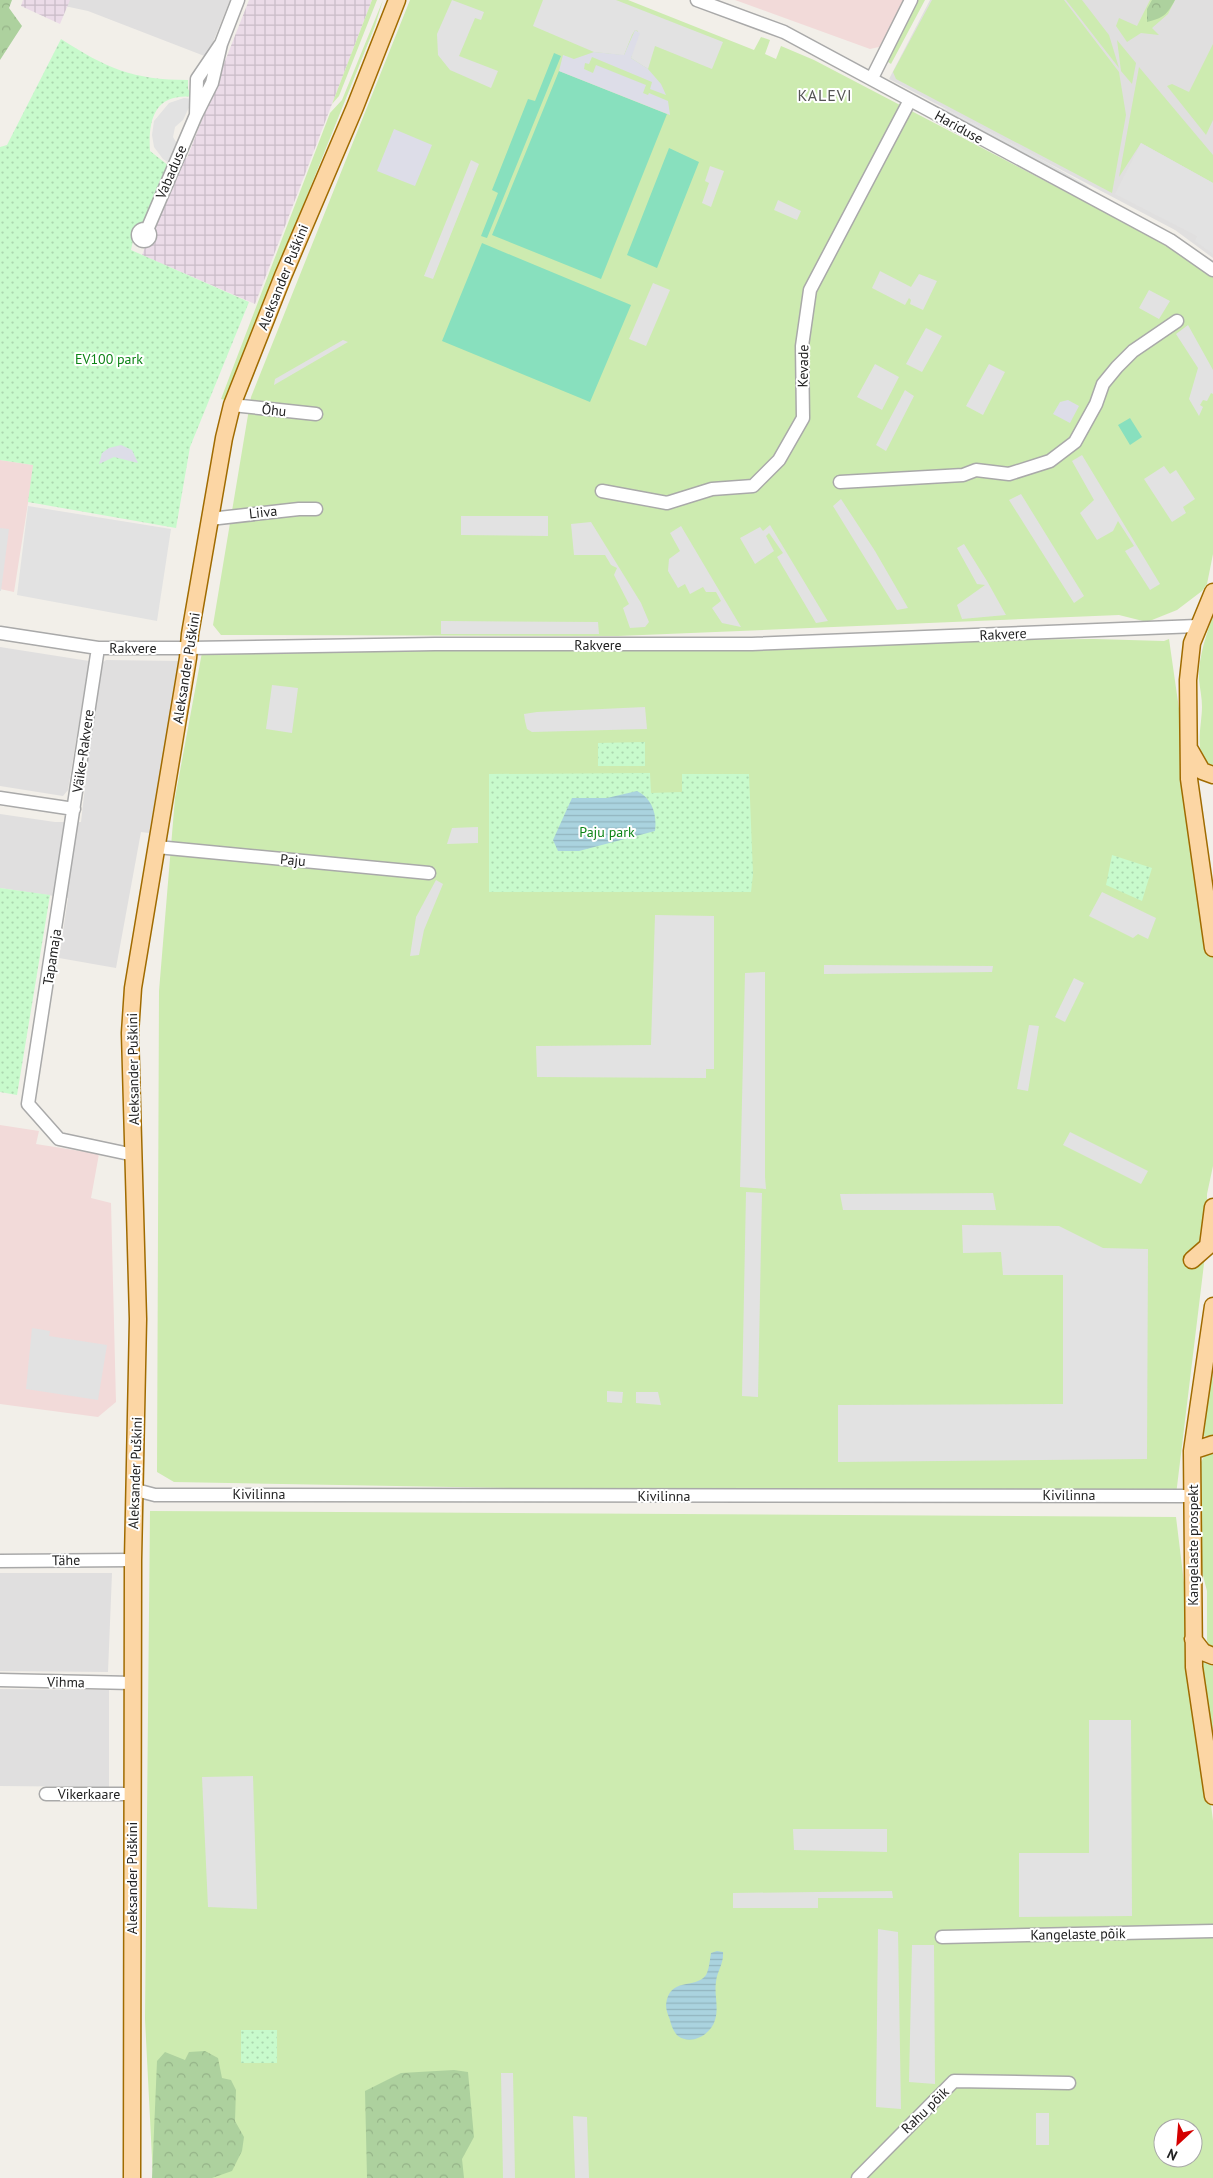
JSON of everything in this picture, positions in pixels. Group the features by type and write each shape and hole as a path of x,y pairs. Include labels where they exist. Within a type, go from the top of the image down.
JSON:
{"main road":[{"name":"Aleksander Puškini","path":"132,2178 132,1683 138,1319 130,1033 133,988 190,648 190,634 224,438 232,405 397,0"},
{"path":"1213,592 1197,626 1192,643 1188,680 1189,779 1213,948"},
{"path":"1189,748 1202,771 1213,775"},
{"path":"1192,1260 1208,1246 1213,1207"},
{"name":"Kangelaste prospekt","path":"1213,1306 1192,1451 1194,1667 1213,1796"},
{"path":"1192,1451 1213,1444"},
{"path":"1193,1639 1203,1652 1213,1656"}],"street":[{"name":"Vabaduse","path":"147,230 196,114 212,83 221,44 238,0"},
{"name":"Hariduse","path":"697,0 784,32 872,78 1170,240 1213,270"},
{"path":"872,78 911,0"},
{"name":"Kevade","path":"602,491 667,503 712,489 753,486 779,460 803,418 802,346 810,290 910,100"},
{"path":"840,482 963,475 976,470 1009,474 1050,461 1075,442 1096,404 1103,384 1132,351 1177,321"},
{"name":"Õhu","path":"232,405 316,414"},
{"name":"Liiva","path":"210,519 299,508 316,509"},
{"name":"Rakvere","path":"0,633 98,648 190,648 434,644 752,644 1197,626"},
{"name":"Väike-Rakvere","path":"0,798 74,809 98,648"},
{"name":"Tapamaja","path":"74,809 28,1104 59,1139 134,1155"},
{"name":"Paju","path":"157,847 429,873"},
{"name":"Kivilinna","path":"136,1490 155,1495 1192,1496"},
{"name":"Tähe","path":"0,1561 133,1560"},
{"name":"Vihma","path":"0,1680 132,1683"},
{"name":"Vikerkaare","path":"46,1794 132,1794"},
{"name":"Kangelaste põik","path":"942,1937 1213,1930"},
{"name":"Rahu põik","path":"858,2178 954,2082 1069,2083"}],"shaded area":[{"path":"23,0 70,0 60,24 21,6"},
{"path":"36,0 230,0 207,57 88,11"},
{"path":"249,0 372,0 255,304 142,255 181,157 187,158"},
{"path":"452,0 484,12 481,20 475,18 459,56 498,71 491,88 450,70 438,55 437,34"},
{"path":"543,0 616,0 723,42 712,69 655,46 648,69 631,58 638,31 635,30 624,55 621,55 594,52 533,26"},
{"path":"735,0 906,0 879,47 870,49"},
{"path":"930,0 1213,0 1213,258 1175,230 889,79"},
{"path":"635,30 640,33 631,58 648,69 661,84 666,95 650,89 652,82 592,57 589,64 585,63 584,69 593,73 596,65 646,85 643,93 648,95 649,93 668,101 670,115 559,71 563,55 574,59 594,52 624,55"},
{"path":"184,98 193,99 183,120 175,127 173,137 178,142 169,163 163,159 154,147 152,135 154,121 169,103"},
{"path":"925,102 948,110 1032,154 1086,185 1095,193"},
{"path":"394,129 432,145 415,186 377,171"},
{"path":"1141,143 1213,183 1213,254 1195,241 1197,236 1115,194"},
{"path":"471,160 479,164 433,279 424,276"},
{"path":"710,166 724,171 711,207 702,203 709,183 705,181"},
{"path":"778,200 801,211 797,220 774,210"},
{"path":"880,271 911,287 919,274 937,281 923,310 910,304 911,300 909,298 905,305 872,288"},
{"path":"653,283 670,290 646,346 629,339"},
{"path":"1149,290 1170,301 1159,319 1139,308"},
{"path":"1188,325 1213,370 1213,394 1211,393 1207,401 1203,400 1200,405 1203,407 1199,416 1189,399 1198,368 1176,334"},
{"path":"926,328 942,336 922,372 906,364"},
{"path":"343,340 348,342 274,385 275,379"},
{"path":"875,364 899,377 882,410 857,397"},
{"path":"989,364 1005,372 983,415 966,406"},
{"path":"905,390 914,396 886,451 876,445"},
{"path":"1068,400 1079,406 1070,423 1053,414 1060,402"},
{"path":"121,445 132,450 138,463 114,457 99,464 102,453 109,448"},
{"path":"1082,455 1160,584 1150,590 1125,551 1134,546 1118,521 1113,531 1097,540 1080,513 1094,500 1072,461"},
{"path":"0,460 34,465 14,592 0,589"},
{"path":"1164,466 1170,474 1176,470 1195,499 1183,507 1186,513 1172,522 1144,479"},
{"path":"1021,494 1084,596 1074,603 1009,500"},
{"path":"841,499 875,551 908,608 897,610 833,506"},
{"path":"28,506 171,529 157,621 17,595"},
{"path":"461,516 548,516 548,536 461,535"},
{"path":"591,522 641,603 649,622 645,627 630,628 623,608 629,604 614,575 617,568 611,565 605,555 574,555 571,524"},
{"path":"770,525 828,621 816,623 777,557 783,553 769,533 766,536 774,551 755,564 740,538 760,527 763,531"},
{"path":"681,526 741,627 722,623 712,608 721,601 716,592 706,592 703,587 690,594 685,584 678,588 668,571 669,559 680,551 670,533"},
{"path":"0,528 9,529 1,591 0,591"},
{"path":"964,544 1006,615 962,619 957,605 985,585 977,584 957,548"},
{"path":"441,621 598,622 599,634 441,634"},
{"path":"0,647 89,661 68,790 63,796 0,786"},
{"path":"106,660 181,661 149,833 141,832 116,968 59,958 68,898 0,888 0,814 55,822 81,822 99,665"},
{"path":"272,685 298,688 292,733 266,729"},
{"path":"645,707 647,729 532,732 527,729 524,714 537,712"},
{"path":"478,827 478,843 447,844 452,828"},
{"path":"436,880 443,884 424,930 419,955 410,956 416,917"},
{"path":"1102,892 1156,918 1148,939 1138,934 1133,938 1089,916"},
{"path":"655,915 714,916 714,1069 706,1069 706,1078 537,1077 536,1046 651,1045"},
{"path":"824,965 993,966 992,972 824,974"},
{"path":"765,972 766,1189 740,1187 745,973"},
{"path":"1074,978 1084,983 1065,1022 1055,1017"},
{"path":"1029,1025 1039,1026 1028,1091 1017,1089"},
{"path":"0,1125 39,1131 36,1144 99,1154 91,1198 111,1203 116,1402 98,1417 0,1404"},
{"path":"1070,1132 1148,1171 1141,1184 1063,1145"},
{"path":"746,1192 762,1193 758,1397 742,1396"},
{"path":"993,1193 996,1210 843,1210 840,1194"},
{"path":"962,1225 1059,1226 1103,1248 1148,1249 1147,1459 838,1462 838,1405 1063,1404 1063,1275 1003,1275 1001,1252 963,1253"},
{"path":"32,1328 50,1331 49,1336 107,1345 98,1400 26,1389"},
{"path":"607,1391 623,1392 622,1403 607,1402"},
{"path":"636,1392 658,1392 661,1405 636,1403"},
{"path":"0,1573 112,1573 108,1672 0,1671"},
{"path":"0,1689 109,1690 109,1787 0,1786"},
{"path":"1089,1720 1131,1720 1132,1916 1019,1917 1019,1853 1089,1853"},
{"path":"253,1776 257,1909 208,1907 202,1777"},
{"path":"793,1829 887,1829 887,1852 794,1850"},
{"path":"892,1891 893,1898 818,1898 818,1908 733,1908 733,1893"},
{"path":"878,1929 898,1932 901,2109 876,2107"},
{"path":"912,1945 934,1945 935,2084 909,2082"},
{"path":"501,2073 513,2073 515,2178 503,2178"},
{"path":"1036,2113 1049,2113 1049,2145 1036,2145"},
{"path":"573,2116 587,2117 589,2178 575,2178"}],"green space":[{"path":"0,0 12,0 9,8 22,26 0,60"},
{"path":"372,0 377,0 339,96 332,104"},
{"path":"383,0 375,26 225,400 221,399 330,113 342,100"},
{"path":"410,0 628,0 754,50 761,37 770,40 765,54 776,59 781,46 814,60 1177,250 1213,275 1213,554 1207,584 1202,591 1177,610 1147,622 1119,615 618,636 221,635 213,625 251,397"},
{"path":"917,0 925,0 891,64 885,60"},
{"path":"932,0 1064,0 1119,72 1126,115 1112,193 896,79 893,72"},
{"path":"1066,0 1082,0 1109,35 1119,68"},
{"path":"1150,0 1175,0 1168,14 1152,28 1159,35 1141,33 1127,42 1116,26 1119,18 1137,26"},
{"path":"1152,0 1175,0 1164,15 1147,22 1147,9"},
{"name":"EV100 park","path":"61,39 106,65 136,75 151,78 188,80 188,89 193,97 170,99 156,110 151,128 150,151 169,166 146,221 135,231 131,250 249,302 190,447 176,528 28,502 33,465 0,460 0,147 7,145"},
{"path":"1117,40 1136,63 1132,84 1121,71"},
{"path":"1213,44 1213,120 1206,135 1167,86 1172,84 1189,92"},
{"path":"554,53 561,56 487,238 481,236 498,193 492,190 528,99 535,101"},
{"path":"1139,67 1213,155 1213,183 1141,143 1119,177"},
{"path":"559,71 667,114 601,279 492,235"},
{"path":"669,148 699,162 657,268 627,255"},
{"path":"482,243 631,305 590,402 442,341"},
{"path":"1130,418 1142,437 1130,445 1118,425"},
{"path":"1213,616 1213,768 1206,763 1200,749 1202,707 1199,672 1205,639"},
{"path":"1094,639 1164,641 1169,639 1213,946 1213,1166 1207,1194 1207,1239 1176,1495 903,1495 174,1482 157,1472 159,991 175,798 203,647"},
{"path":"645,742 645,766 598,766 598,743"},
{"name":"Paju park","path":"650,773 651,793 682,792 682,774 749,774 753,874 751,892 489,892 489,774"},
{"path":"1112,855 1152,868 1142,901 1106,885"},
{"path":"0,888 50,895 17,1095 0,1092"},
{"path":"1213,1362 1213,1436 1201,1436"},
{"path":"1213,1451 1213,1651 1209,1648 1207,1640 1207,1591 1201,1568 1201,1462 1206,1453"},
{"path":"150,1511 1176,1517 1213,1821 1213,2178 153,2178 145,2019"},
{"path":"1201,1662 1213,1666 1213,1741"},
{"path":"241,2030 277,2030 277,2063 241,2063"},
{"path":"205,2051 218,2058 222,2078 231,2080 236,2090 235,2121 244,2137 242,2151 232,2171 212,2178 152,2178 157,2061 165,2052 185,2060 189,2052"},
{"path":"454,2070 468,2072 474,2137 462,2159 464,2178 367,2178 365,2091 401,2073"}],"water":[{"path":"637,791 647,798 653,808 655,831 579,851 558,851 553,840 572,798 607,798"},
{"path":"723,1952 723,1956 716,1982 717,2010 715,2020 710,2030 700,2037 689,2040 683,2039 674,2031 667,2012 668,1996 677,1987 696,1982 706,1975 711,1953"}],"district":[{"name":"KALEVI","path":"825,95"}]}
